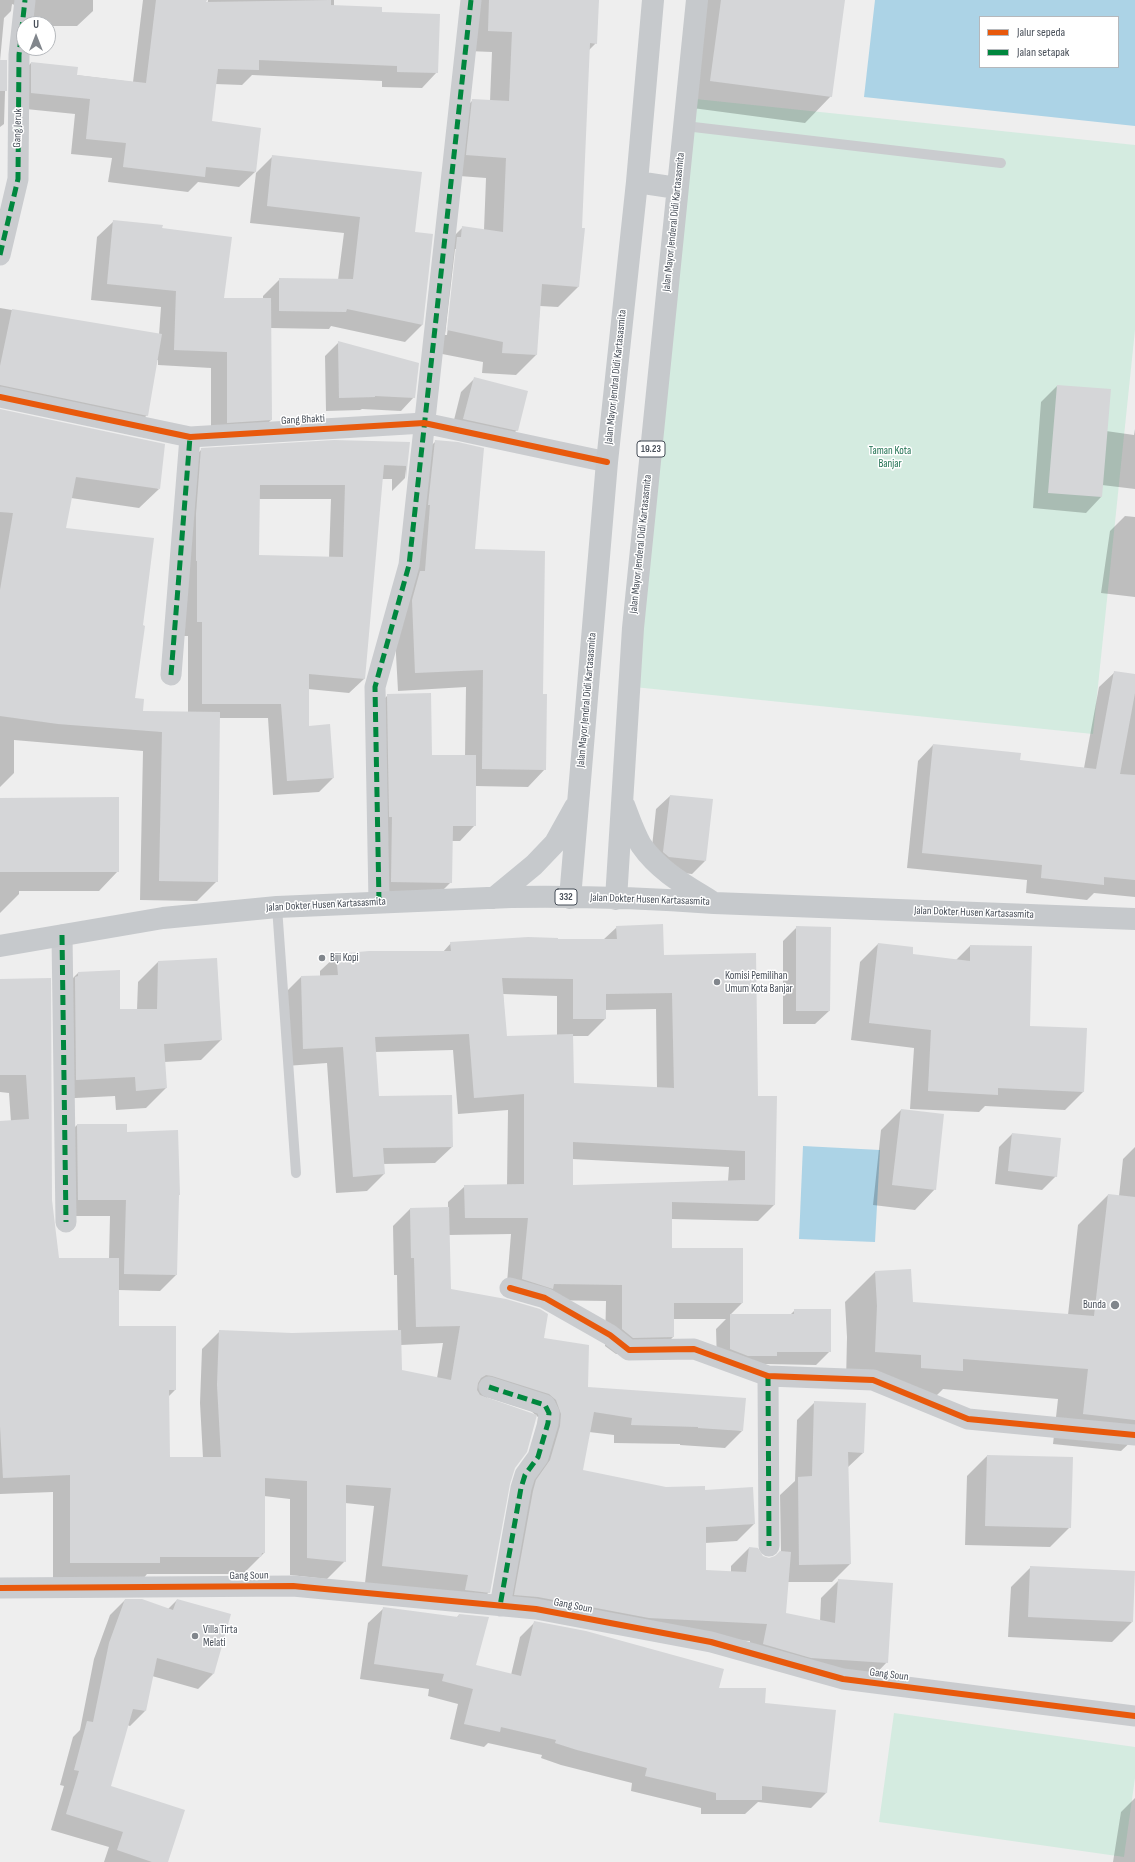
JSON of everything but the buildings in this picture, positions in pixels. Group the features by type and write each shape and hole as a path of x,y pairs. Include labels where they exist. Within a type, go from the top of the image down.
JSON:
{"main road":[{"name":"Jalan Mayor Jendral Didi Kartasasmita","path":"570,898 607,462 637,182 653,0"},
{"name":"Jalan Mayor Jenderal Didi Kartasasmita","path":"616,899 633,628 697,0"},
{"path":"637,182 677,188"},
{"path":"494,898 534,866 555,843 579,799"},
{"path":"623,804 641,844 657,865 676,880 714,903"},
{"name":"Jalan Dokter Husen Kartasasmita","path":"0,946 162,918 277,907 494,898 660,899 714,903 1135,919"}],"street":[{"name":"Gang Jeruk","path":"0,255 18,179 20,55 25,0"},
{"path":"379,902 375,687 409,566 471,0"},
{"name":"Gang Bhakti","path":"0,397 190,437 424,424 607,462"},
{"path":"171,675 190,437"},
{"path":"62,935 66,1222"},
{"path":"510,1288 545,1298 610,1336 629,1350 694,1349 768,1376 874,1380 968,1419 1135,1435"},
{"path":"768,1376 769,1546"},
{"path":"489,1387 545,1405 549,1413 548,1423 538,1457 525,1475 521,1488 500,1606"},
{"name":"Gang Soun","path":"0,1588 293,1586 536,1609 711,1642 843,1679 1135,1716"}],"lane":[{"path":"685,126 1001,163"},
{"path":"277,907 296,1174"}],"green space":[{"name":"Taman Kota Banjar","path":"696,99 1135,145 1135,330 1093,734 634,687"},
{"path":"894,1713 1135,1747 1135,1778 1124,1857 879,1822"}],"water":[{"path":"875,0 1135,0 1135,126 864,97"},
{"path":"803,1146 880,1150 875,1242 799,1239"}],"marked path":[{"path":"0,255 18,179 19,55 25,0"},
{"path":"379,902 375,687 409,565 471,0"},
{"path":"171,675 190,437"},
{"path":"62,935 66,1222"},
{"path":"768,1376 769,1546"},
{"path":"489,1387 545,1405 549,1413 548,1423 538,1457 525,1475 521,1488 500,1606"}],"cycle path":[{"path":"0,397 190,437 424,423 607,462"},
{"path":"510,1288 545,1298 610,1335 629,1350 694,1349 768,1376 873,1380 968,1419 1135,1435"},
{"path":"0,1588 293,1586 536,1609 711,1642 843,1679 1135,1716"}],"place":[{"name":"Biji Kopi","path":"322,958"},
{"name":"Komisi Pemilihan Umum Kota Banjar","path":"717,982"},
{"name":"Bunda","path":"1115,1305"},
{"name":"Villa Tirta Melati","path":"195,1636"}]}
